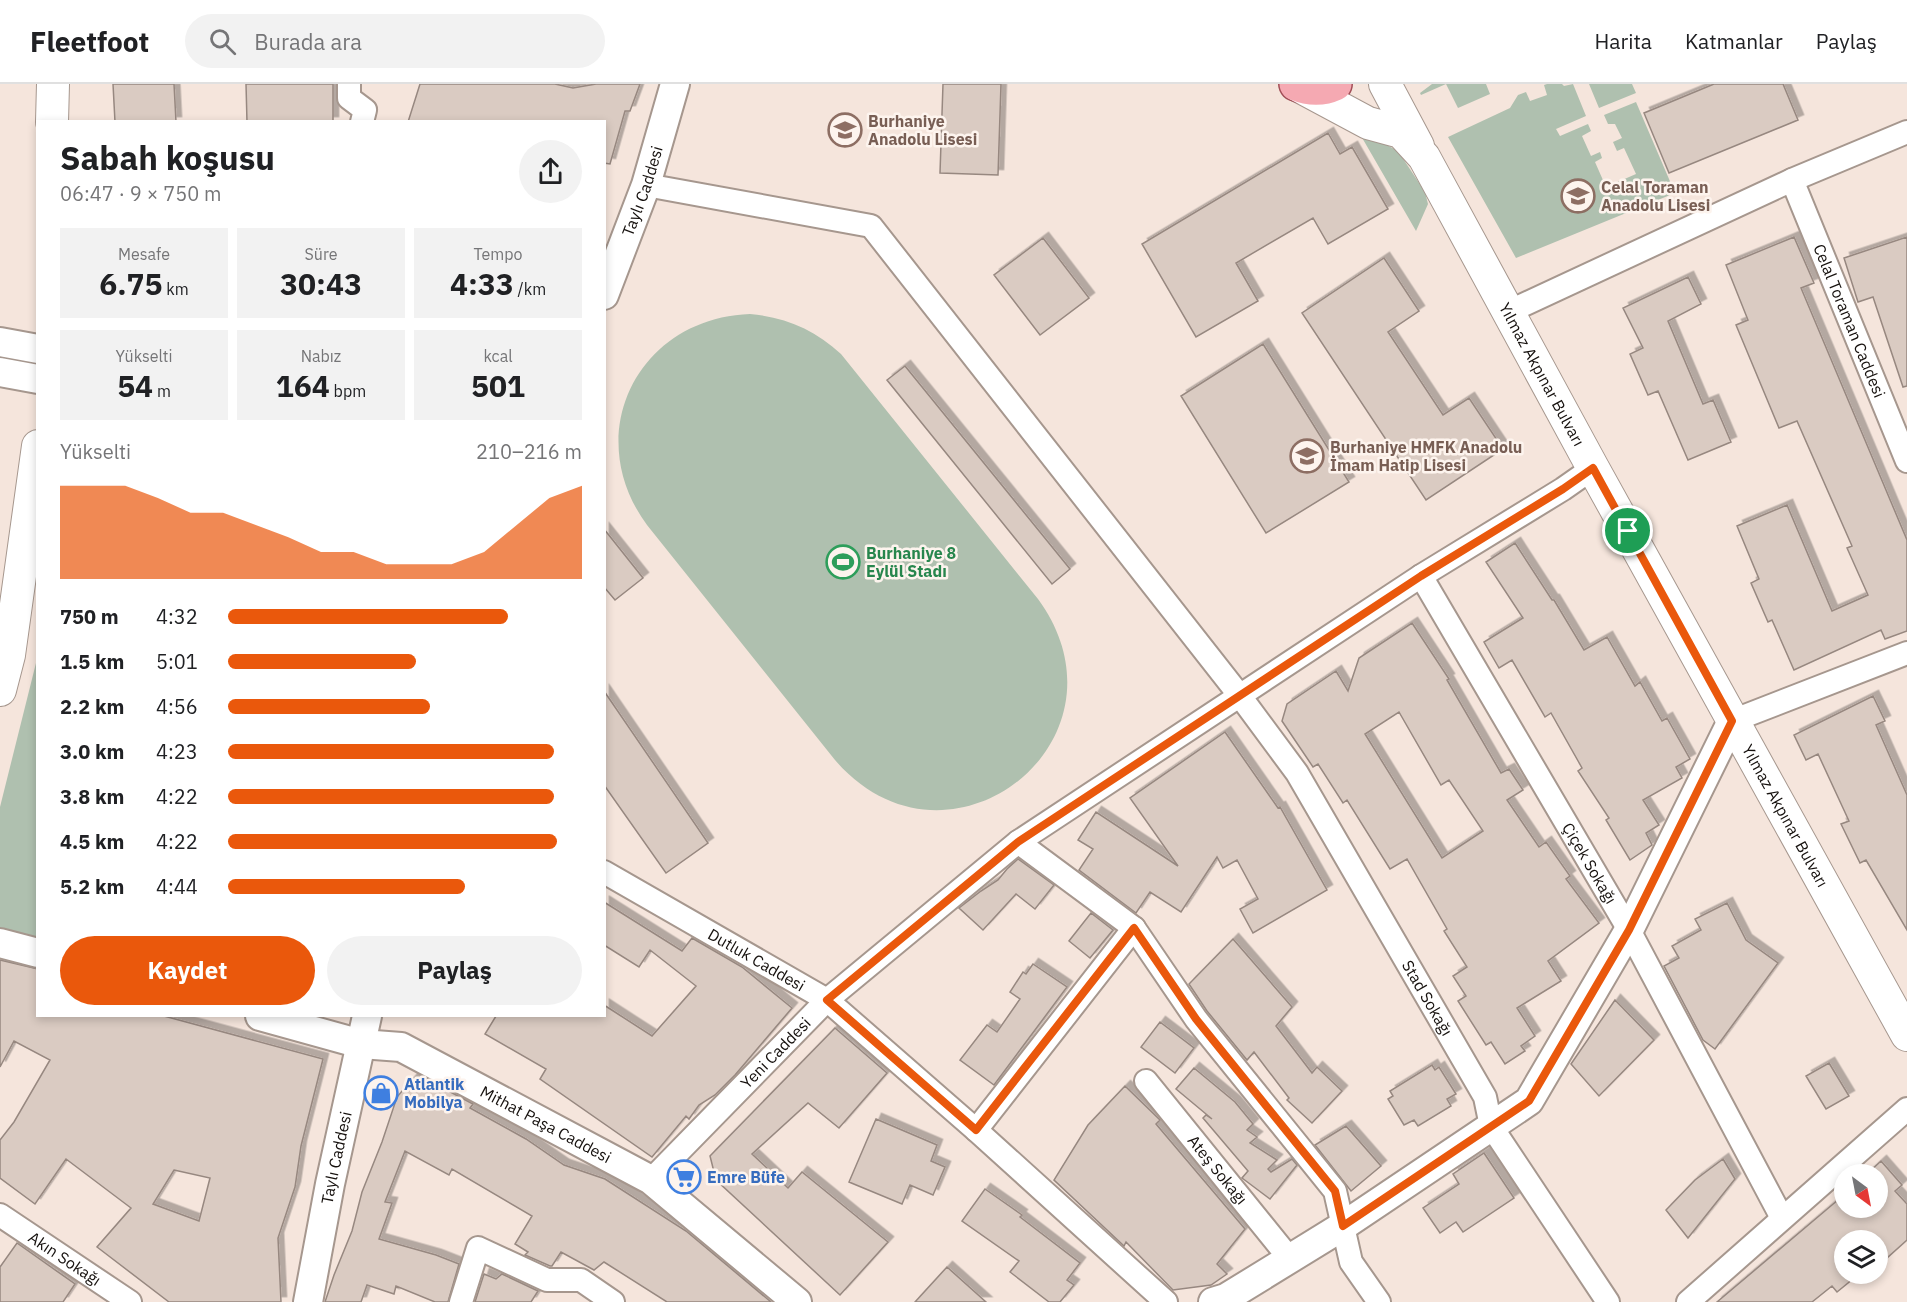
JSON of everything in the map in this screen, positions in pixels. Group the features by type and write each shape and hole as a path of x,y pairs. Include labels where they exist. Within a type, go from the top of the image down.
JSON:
{"main road":[{"path":"52,120 53,84"},
{"path":"1297,85 1319,88 1335,84"},
{"path":"1385,84 1424,157"},
{"name":"Yılmaz Akpınar Bulvarı","path":"1297,85 1368,123 1401,132 1424,157 1732,721 1907,1035"},
{"path":"0,690 9,656 36,460"}],"street":[{"path":"349,84 349,98 365,110 362,120"},
{"name":"Taylı Caddesi","path":"606,290 646,184 675,84"},
{"path":"1508,312 1792,180 1907,132"},
{"name":"Celal Toraman Caddesi","path":"1792,180 1907,461"},
{"name":"Stad Sokağı","path":"646,184 871,226 1240,696 1297,773 1485,1097 1491,1126 1608,1302"},
{"path":"0,342 36,349"},
{"path":"0,372 36,379"},
{"name":"Yeni Caddesi","path":"651,1180 827,1000 1018,842 1421,576 1563,489 1593,468"},
{"name":"Çiçek Sokağı","path":"1421,576 1629,930 1782,1218"},
{"path":"1213,1302 1226,1299 1343,1226 1529,1101 1629,930 1732,721 1907,653"},
{"path":"1018,842 1134,928 1196,1019 1335,1191 1352,1262 1379,1302"},
{"name":"Dutluk Caddesi","path":"606,873 827,1000 976,1130 1166,1302"},
{"path":"976,1130 1134,928"},
{"path":"0,943 36,952"},
{"name":"Mithat Paşa Caddesi","path":"264,1017 361,1044 401,1047 651,1180 796,1302"},
{"name":"Taylı Caddesi","path":"308,1302 330,1184 367,1017"},
{"name":"Ateş Sokağı","path":"1146,1081 1290,1259"},
{"path":"1688,1302 1907,1108"},
{"name":"Akın Sokağı","path":"0,1215 130,1302"},
{"path":"461,1302 478,1248 547,1281 581,1280 613,1302"}],"green space":[{"path":"1432,84 1446,84 1421,95 1420,93"},
{"path":"1446,84 1486,84 1490,94 1458,108"},
{"path":"1573,84 1586,116 1556,129 1560,136 1588,124 1591,131 1582,136 1591,156 1600,152 1602,158 1595,162 1606,187 1636,174 1624,148 1617,151 1613,142 1622,138 1615,124 1608,124 1604,115 1636,102 1675,193 1516,258 1448,137 1510,108 1518,95 1526,92 1530,101 1547,95 1544,85 1564,86"},
{"path":"1589,84 1632,84 1636,93 1599,108"},
{"path":"1357,129 1398,151 1425,192 1428,204 1416,231"},
{"name":"Burhaniye 8 Eylül Stadı","path":"750,314 776,318 799,326 821,338 841,354 1038,599 1063,652 1066,702 1049,746 1018,781 976,804 929,810 880,796 835,760 647,525 628,490 619,454 621,419 631,387 651,359 677,336 711,320"},
{"path":"36,663 36,943 0,933 0,807"}],"building":[{"path":"113,84 174,84 176,120 115,120"},
{"path":"246,84 333,84 333,120 247,120"},
{"path":"420,84 555,84 573,88 596,84 640,84 630,111 625,111 610,164 606,163 606,120 409,120"},
{"path":"943,84 1001,84 998,175 940,173"},
{"path":"1714,84 1783,84 1798,120 1669,173 1644,113"},
{"path":"1328,133 1340,154 1352,147 1388,209 1328,244 1313,218 1236,263 1258,301 1196,337 1142,244"},
{"path":"1794,237 1814,283 1801,288 1907,540 1907,631 1885,639 1881,630 1794,670 1772,620 1768,622 1751,583 1759,579 1737,526 1787,505 1832,611 1868,595 1847,548 1852,546 1797,421 1779,428 1736,325 1748,320 1726,265"},
{"path":"1907,237 1907,386 1903,387 1873,297 1858,302 1844,258"},
{"path":"1043,238 1089,298 1040,335 994,275"},
{"path":"1384,258 1419,311 1388,332 1443,415 1469,398 1503,449 1426,500 1302,313"},
{"path":"1688,277 1701,304 1668,321 1703,404 1713,400 1731,442 1688,460 1658,391 1648,395 1630,354 1643,348 1623,308"},
{"path":"1263,344 1349,482 1266,533 1181,396"},
{"path":"905,366 1070,569 1052,584 887,380"},
{"path":"606,532 643,578 615,600 606,589"},
{"path":"1515,543 1554,600 1584,650 1607,637 1635,686 1640,682 1662,721 1667,718 1690,759 1676,767 1682,778 1643,800 1659,825 1646,833 1652,845 1630,860 1606,820 1609,818 1578,771 1582,768 1551,713 1545,717 1512,660 1499,668 1484,642 1523,618 1486,562"},
{"path":"1412,623 1449,679 1447,680 1501,773 1509,769 1523,790 1507,800 1539,847 1546,842 1570,876 1566,879 1599,923 1548,961 1561,981 1517,1008 1535,1036 1521,1046 1525,1051 1505,1064 1491,1042 1486,1045 1458,1001 1466,996 1453,976 1467,967 1444,931 1447,929 1407,859 1390,869 1347,800 1343,803 1318,764 1313,767 1282,721 1287,704 1336,671 1348,691 1359,658","holes":["1399,712 1441,785 1449,780 1483,831 1442,858 1365,734"]},
{"path":"606,694 708,843 666,873 606,788"},
{"path":"1873,696 1885,721 1876,725 1907,795 1907,930 1866,860 1860,863 1841,824 1849,821 1818,754 1806,760 1794,735"},
{"path":"1225,732 1278,808 1280,807 1327,890 1253,933 1240,909 1258,899 1237,860 1223,868 1217,857 1181,912 1150,892 1136,913 1079,870 1093,849 1078,840 1096,812 1178,866 1130,798"},
{"path":"1018,859 1054,885 1035,909 1016,894 983,930 959,908 998,880"},
{"path":"606,903 682,951 692,938 742,967 792,1008 735,1075 715,1095 699,1105 689,1119 686,1116 652,1157 540,1079 546,1069 485,1034 495,1017 606,1017 606,1006 652,1036 696,986 650,950 639,967 606,946"},
{"path":"1727,903 1746,940 1778,963 1715,1049 1703,1040 1664,966 1679,958 1672,946 1701,930 1695,919"},
{"path":"1091,913 1113,930 1090,958 1069,941"},
{"path":"1233,939 1292,1007 1276,1026 1312,1073 1317,1067 1342,1091 1312,1123 1287,1100 1289,1098 1254,1052 1247,1060 1207,1011 1189,984"},
{"path":"0,960 36,969 36,1017 168,1017 323,1059 301,1146 295,1187 278,1238 281,1302 169,1302 97,1247 131,1208 66,1159 35,1204 0,1178 0,1140 14,1122 50,1060 14,1041 0,1067","holes":["174,1170 210,1178 199,1221 153,1204"]},
{"path":"1033,964 1067,987 994,1085 960,1060 987,1025 997,1032 1020,999 1010,992 1023,972 1026,974"},
{"path":"1615,1000 1654,1040 1599,1096 1571,1064"},
{"path":"1160,1022 1194,1048 1175,1073 1141,1047"},
{"path":"835,1028 887,1073 839,1128 808,1103 752,1154 788,1188 802,1172 888,1242 840,1295 716,1180 710,1156"},
{"path":"1829,1063 1849,1096 1826,1109 1806,1076"},
{"path":"1432,1065 1435,1070 1439,1067 1456,1094 1447,1099 1451,1106 1418,1126 1414,1120 1404,1125 1388,1099 1393,1096 1390,1091"},
{"path":"1194,1068 1235,1102 1253,1124 1247,1130 1257,1137 1250,1143 1277,1160 1268,1169 1271,1172 1292,1159 1297,1165 1270,1199 1242,1178 1248,1171 1203,1118 1206,1115 1212,1119 1176,1089"},
{"path":"413,1078 424,1078 473,1104 470,1108 526,1139 564,1165 605,1179 686,1231 771,1302 667,1302 604,1262 594,1270 561,1252 550,1266 525,1255 528,1252 515,1244 532,1216 452,1169 449,1175 405,1151 385,1202 392,1203 379,1239 459,1264 448,1302 435,1302 396,1286 394,1294 367,1285 361,1302 325,1302 352,1231 362,1192 397,1097"},
{"path":"1125,1086 1160,1120 1156,1124 1245,1229 1217,1264 1227,1274 1211,1285 1173,1290 1126,1242 1124,1246 1054,1180 1088,1125"},
{"path":"876,1119 937,1145 931,1161 945,1167 933,1195 910,1185 902,1204 849,1182"},
{"path":"1346,1126 1381,1166 1351,1191 1315,1145"},
{"path":"1484,1153 1514,1198 1463,1232 1456,1222 1440,1233 1423,1208 1459,1184 1453,1174"},
{"path":"1723,1159 1735,1179 1688,1238 1666,1210 1695,1180"},
{"path":"1888,1169 1902,1185 1895,1191 1907,1204 1907,1240 1888,1257 1888,1230 1834,1230 1834,1284 1847,1284 1837,1292 1832,1286 1812,1302 1717,1302 1834,1203 1834,1218 1888,1218"},
{"path":"985,1189 1022,1215 1020,1217 1080,1263 1067,1280 1074,1285 1060,1302 1049,1302 1010,1272 1019,1261 962,1221"},
{"path":"17,1243 75,1284 63,1302 0,1302 0,1267"},
{"path":"947,1267 986,1302 915,1302"},
{"path":"484,1274 496,1279 502,1274 538,1291 531,1302 475,1302"}],"place":[{"name":"Burhaniye Anadolu Lisesi","path":"845,130"},
{"name":"Celal Toraman Anadolu Lisesi","path":"1578,196"},
{"name":"Burhaniye HMFK Anadolu İmam Hatip Lisesi","path":"1307,456"},
{"name":"Burhaniye 8 Eylül Stadı","path":"843,562"},
{"name":"Atlantik Mobilya","path":"381,1093"},
{"name":"Emre Büfe","path":"684,1177"}],"route":[{"path":"1593,468 1628,531 1732,721 1629,930 1529,1101 1343,1226 1335,1191 1196,1019 1134,928 976,1130 827,1000 1018,842 1421,576 1563,489 1593,468"}]}
